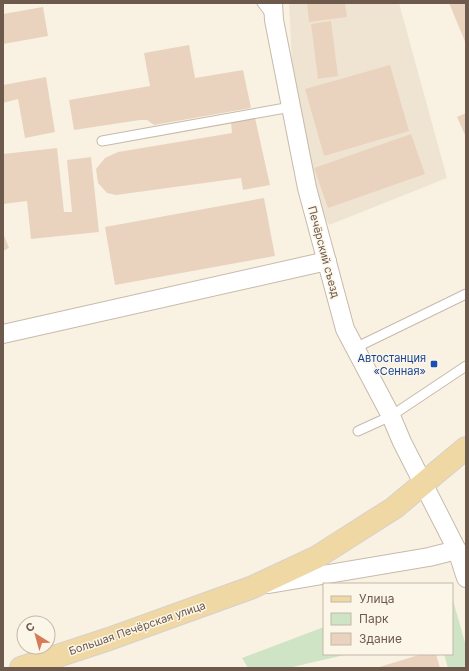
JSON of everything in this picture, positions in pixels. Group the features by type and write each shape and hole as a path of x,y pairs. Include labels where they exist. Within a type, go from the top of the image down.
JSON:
{"main road":[{"name":"Большая Печёрская улица","path":"21,668 109,639 253,587 317,557 394,508 466,448"}],"street":[{"name":"Печёрский съезд","path":"274,9 291,107 308,188 345,329 391,416 402,442 457,550 466,578"},
{"path":"3,334 327,261"},
{"name":"Большая Печёрская улица","path":"253,587 429,557 457,550"}],"lane":[{"path":"262,3 274,9"},
{"path":"102,141 291,107"},
{"path":"355,348 466,294"},
{"path":"360,430 391,416 466,366"}],"shaded area":[{"path":"289,3 399,3 447,178 329,225 324,217 308,162 292,63"}],"green space":[{"path":"453,600 466,646 466,668 448,668 444,655 453,655"},
{"path":"323,627 323,655 345,655 288,668 248,668 242,658"}],"building":[{"path":"307,3 345,3 347,17 309,22"},
{"path":"449,3 466,3 466,44"},
{"path":"43,7 48,36 3,44 3,14"},
{"path":"331,21 338,76 318,79 311,24"},
{"path":"189,45 195,78 243,70 251,108 154,125 147,120 140,120 74,130 69,100 150,86 144,53"},
{"path":"390,65 409,131 324,156 305,89"},
{"path":"46,77 55,132 25,138 18,99 3,103 3,85"},
{"path":"466,113 466,137 457,117"},
{"path":"255,118 270,185 243,190 241,178 116,195 107,193 98,183 96,169 105,158 118,152 232,133 231,122"},
{"path":"411,134 425,174 328,208 314,168"},
{"path":"57,148 64,212 72,212 67,160 91,157 99,232 31,239 27,201 3,204 3,154"},
{"path":"264,198 275,256 115,285 105,227"},
{"path":"3,233 9,248 3,251"},
{"path":"419,655 436,655 440,668 376,668"}],"place":[{"name":"Автостанция «Сенная»","path":"434,364"}]}
